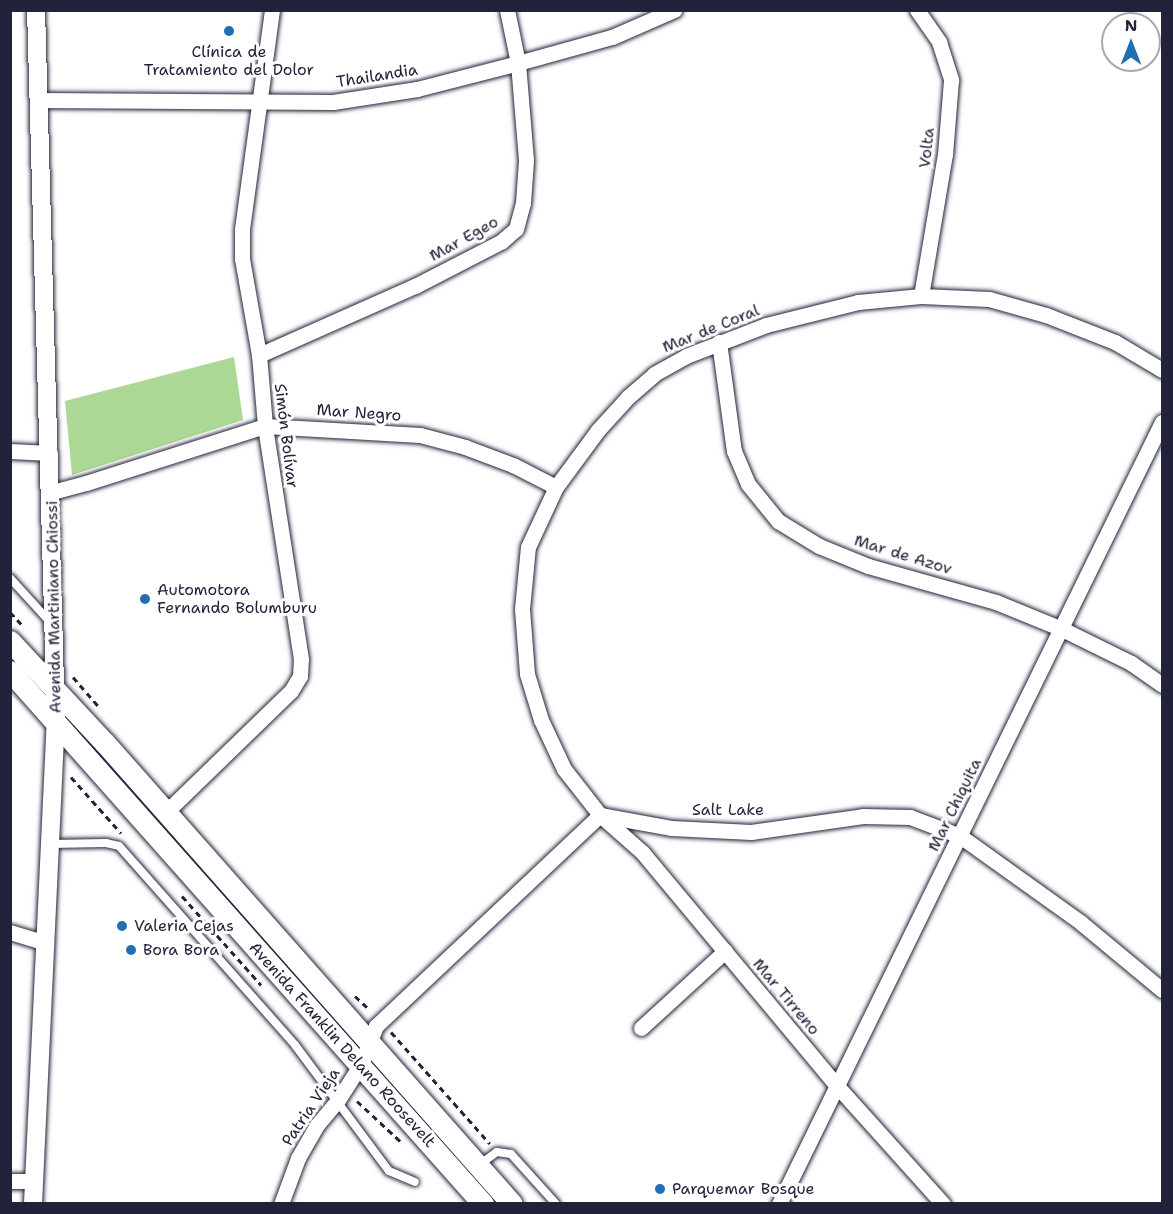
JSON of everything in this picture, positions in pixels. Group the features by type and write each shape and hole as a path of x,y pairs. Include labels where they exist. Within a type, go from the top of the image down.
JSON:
{"main road":[{"name":"Avenida Franklin Delano Roosevelt","path":"10,641 513,1203"},
{"name":"Avenida Franklin Delano Roosevelt","path":"10,671 56,720 150,830 483,1203"}],"street":[{"name":"Avenida Martiniano Chiossi","path":"33,1203 56,720 52,492 36,10"},
{"name":"Simón Bolívar","path":"165,813 291,691 300,676 301,659 265,426 259,355 247,293 242,229 272,10"},
{"name":"Mar Egeo","path":"259,355 415,286 502,241 516,229 524,203 526,160 518,63 507,10"},
{"name":"Thailandia","path":"39,100 258,103 344,100 417,89 518,63 612,37 674,10"},
{"name":"Volta","path":"918,10 939,42 951,80 945,154 921,296"},
{"name":"Mar de Coral","path":"600,815 564,769 541,720 527,674 522,609 528,547 556,487 598,430 628,397 654,374 686,356 766,325 858,302 921,296 989,299 1046,315 1115,342 1162,370"},
{"name":"Mar de Azov","path":"719,342 734,451 748,484 778,521 819,546 868,566 996,602 1062,629 1131,663 1162,685"},
{"name":"Mar Chiquita","path":"779,1203 1162,422"},
{"name":"Mar Negro","path":"52,492 265,426 420,435 465,447 513,465 556,487"},
{"path":"10,451 50,453"},
{"path":"369,1043 376,1026 600,815"},
{"name":"Salt Lake","path":"600,815 671,828 751,832 863,816 910,817 960,836 1080,922 1162,990"},
{"name":"Mar Tirreno","path":"600,815 643,853 837,1086 943,1203"},
{"path":"10,932 45,943"},
{"path":"641,1028 725,951"},
{"name":"Patria Vieja","path":"281,1203 298,1158 317,1125 338,1100 361,1064 369,1043"},
{"path":"10,1180 33,1181"}],"lane":[{"path":"10,578 53,626"},
{"path":"50,844 106,843 119,846 295,1046 389,1170 415,1182"},
{"path":"478,1165 497,1152 511,1154 556,1203"}],"green space":[{"path":"234,357 243,420 72,475 65,401"}],"place":[{"name":"Clínica de Tratamiento del Dolor","path":"229,31"},
{"name":"Automotora Fernando Bolumburu","path":"145,599"},
{"name":"Valeria Cejas","path":"122,926"},
{"name":"Bora Bora","path":"131,950"},
{"name":"Parquemar Bosque","path":"660,1189"}]}
